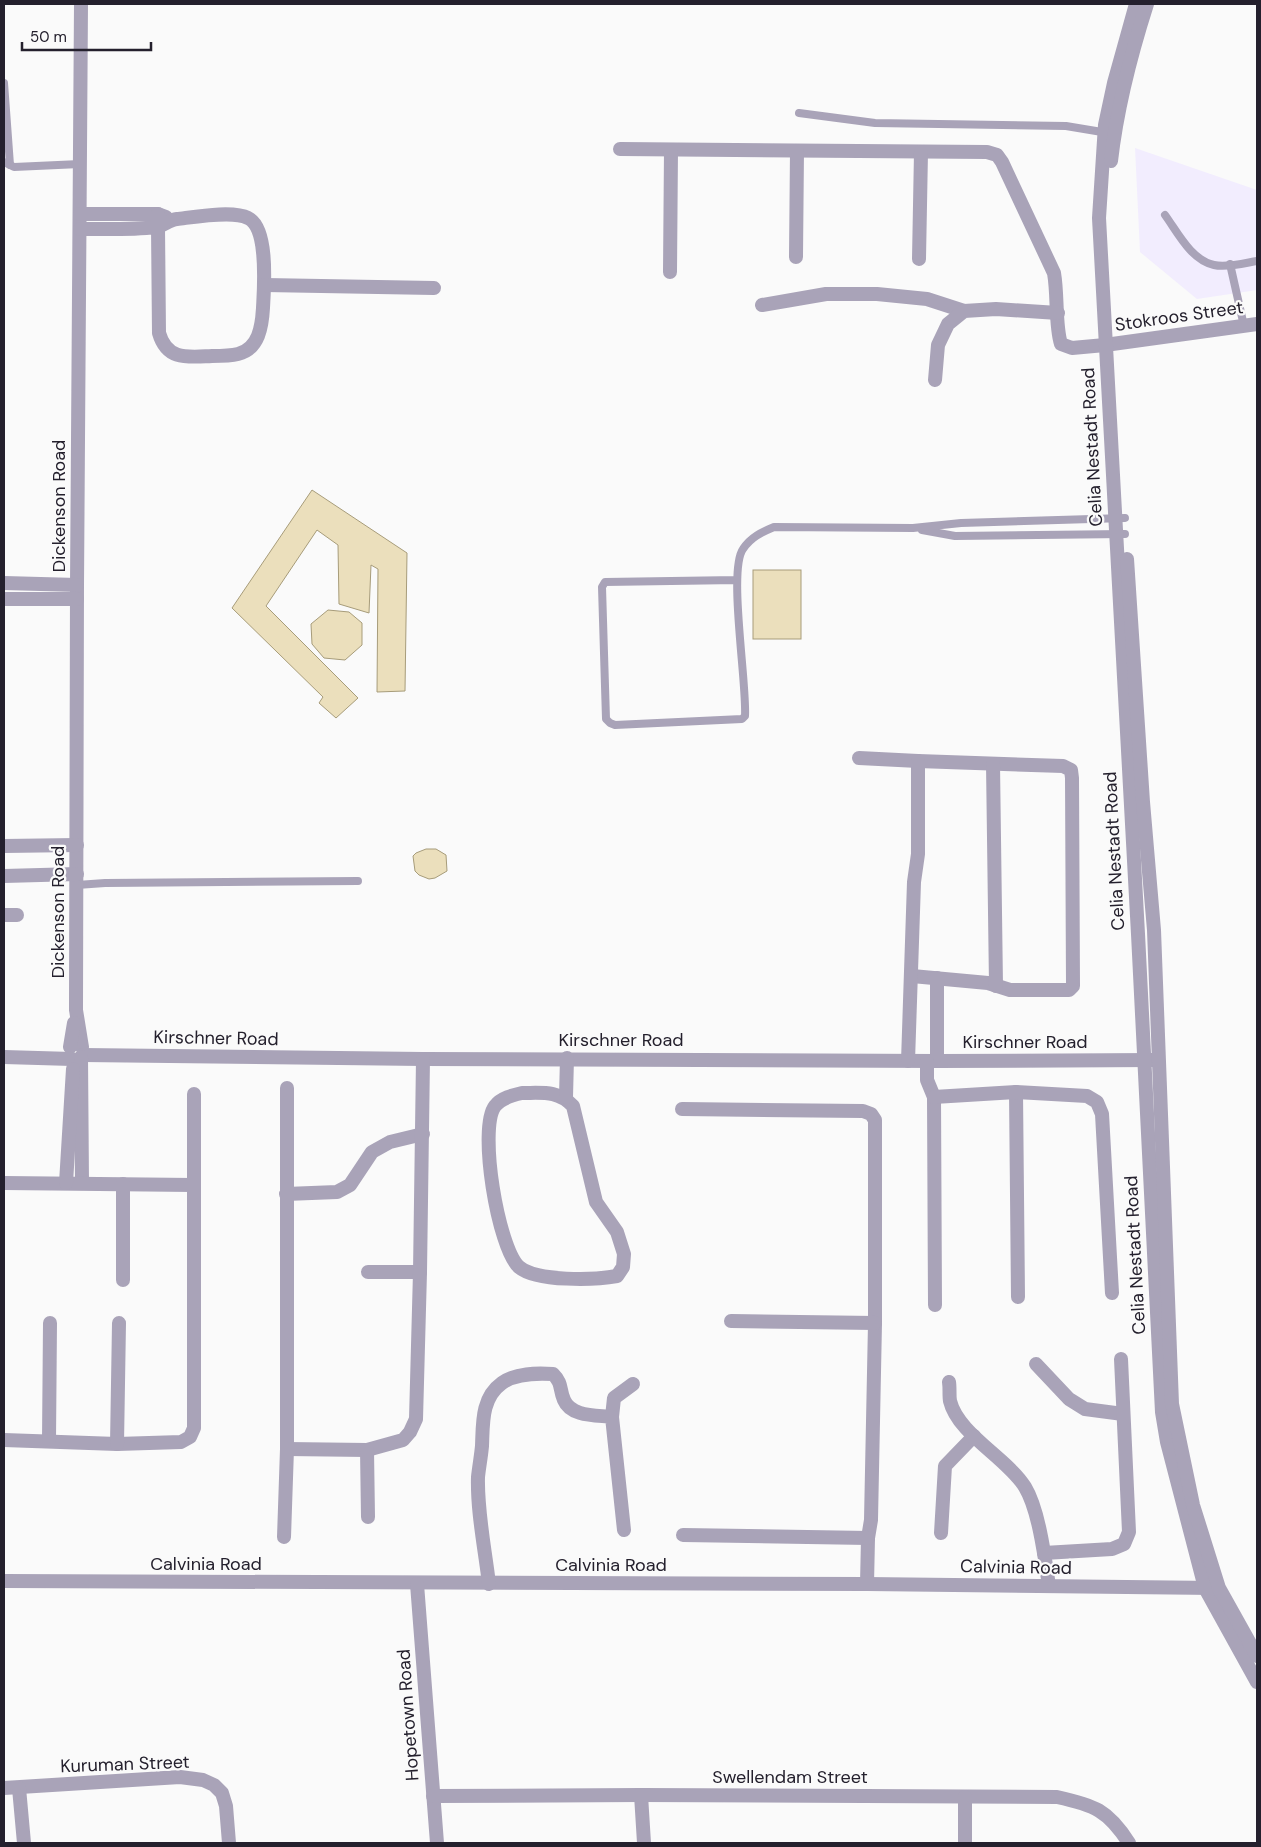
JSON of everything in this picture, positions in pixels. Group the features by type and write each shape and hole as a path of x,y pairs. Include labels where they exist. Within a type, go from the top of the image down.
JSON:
{"street":[{"name":"Dickenson Road","path":"76,1053 77,592 82,4"},
{"name":"Celia Nestadt Road","path":"1136,4 1114,83 1110,133 1108,219 1109,344 1120,518 1144,1061 1162,1412 1167,1442 1212,1588 1257,1682"},
{"name":"Celia Nestadt Road","path":"1110,133 1147,4"},
{"path":"620,150 988,152 997,155 1054,273 1058,313 996,309 964,311 927,298 876,294 826,294 762,305"},
{"path":"670,272 671,150"},
{"path":"796,257 797,151"},
{"path":"919,259 921,152"},
{"path":"80,214 158,220"},
{"path":"80,229 158,220 232,214 250,218 260,235 265,285 262,324 258,336 249,350 236,355 188,357 174,354 162,341 160,333 158,220"},
{"path":"265,285 434,288"},
{"path":"935,380 938,346 948,324 964,311"},
{"name":"Stokroos Street","path":"1058,313 1058,336 1061,344 1072,348 1250,325"},
{"name":"Celia Nestadt Road","path":"1120,534 1154,930 1172,1404 1212,1588 1257,1656"},
{"path":"4,583 77,592"},
{"path":"4,599 77,592"},
{"path":"859,758 918,762 1064,766 1071,770 1073,986 1069,990 1010,990 988,983 912,976"},
{"path":"908,1061 914,882 918,854 918,762"},
{"path":"993,764 996,986"},
{"path":"4,846 77,845"},
{"path":"4,876 77,880"},
{"path":"935,1306 934,1097 927,1080 932,1061 937,978"},
{"path":"76,1053 82,1183"},
{"path":"66,1184 76,1053"},
{"name":"Kirschner Road","path":"4,1057 44,1057 76,1053 423,1058 908,1061 1158,1060"},
{"path":"287,1449 368,1450 403,1440 410,1432 416,1419 423,1058"},
{"path":"566,1098 548,1092 522,1093 508,1096 495,1105 489,1119 489,1157 498,1220 507,1248 519,1267 532,1274 570,1279 599,1279 617,1276 622,1267 624,1254 617,1232 596,1202 573,1106 566,1098 567,1058"},
{"path":"284,1537 287,1449 287,1088"},
{"path":"934,1097 1016,1092 1087,1096 1097,1102 1102,1114 1112,1293"},
{"path":"1016,1092 1018,1298"},
{"path":"4,1440 49,1440 117,1444 182,1442 190,1437 194,1428 194,1094"},
{"path":"682,1109 863,1111 871,1114 875,1120 875,1323 868,1584"},
{"path":"286,1194 337,1192 350,1185 372,1152 390,1142 422,1134"},
{"path":"4,1183 193,1185"},
{"path":"123,1184 123,1280"},
{"path":"368,1272 420,1272"},
{"path":"731,1321 875,1323"},
{"path":"49,1440 50,1323"},
{"path":"117,1444 119,1323"},
{"path":"1044,1553 1112,1549 1124,1544 1129,1532 1121,1359"},
{"path":"1036,1364 1069,1399 1084,1409 1123,1414"},
{"path":"489,1584 478,1498 478,1475 482,1451 484,1411 490,1396 501,1384 514,1376 553,1374 560,1381 564,1401 573,1410 584,1414 612,1417"},
{"path":"949,1382 950,1400 954,1413 974,1436 1012,1472 1024,1486 1032,1501 1044,1553 1049,1586"},
{"path":"624,1530 612,1417 614,1398 633,1384"},
{"path":"941,1534 945,1466 974,1436"},
{"path":"368,1450 368,1517"},
{"path":"683,1535 868,1538"},
{"name":"Calvinia Road","path":"4,1581 417,1584 868,1584 1212,1588"},
{"name":"Hopetown Road","path":"417,1584 437,1843"},
{"name":"Kuruman Street","path":"4,1788 180,1777 203,1780 214,1785 222,1793 226,1806 229,1843"},
{"path":"20,1788 24,1843"},
{"path":"641,1795 644,1843"},
{"name":"Swellendam Street","path":"433,1796 1057,1797 1080,1802 1098,1809 1111,1819 1128,1843"},
{"path":"965,1843 966,1797"}],"lane":[{"path":"4,83 7,164 14,167 80,164"},
{"path":"798,113 875,123 1066,126 1110,133"},
{"path":"1165,215 1190,249 1200,258 1215,265 1257,261"},
{"path":"1230,264 1250,325"},
{"path":"737,580 605,582 602,586 606,719 610,723 742,719 745,716 737,580 738,565 742,550 755,535 774,527 912,528 961,523 1120,518"},
{"path":"912,528 955,536 1120,534"},
{"path":"77,880 105,883 358,881"}],"shaded area":[{"path":"1135,148 1257,190 1257,290 1197,299 1140,252"}],"building":[{"path":"312,490 407,553 405,691 377,692 378,569 371,565 369,613 339,604 338,545 317,530 266,606 358,698 336,718 319,703 323,697 232,608"},
{"path":"753,570 801,570 801,639 753,639"},
{"path":"328,610 349,612 362,623 362,645 345,660 324,658 312,644 311,624"},
{"path":"426,849 436,849 446,855 447,871 435,878 429,879 415,871 413,856"}]}
